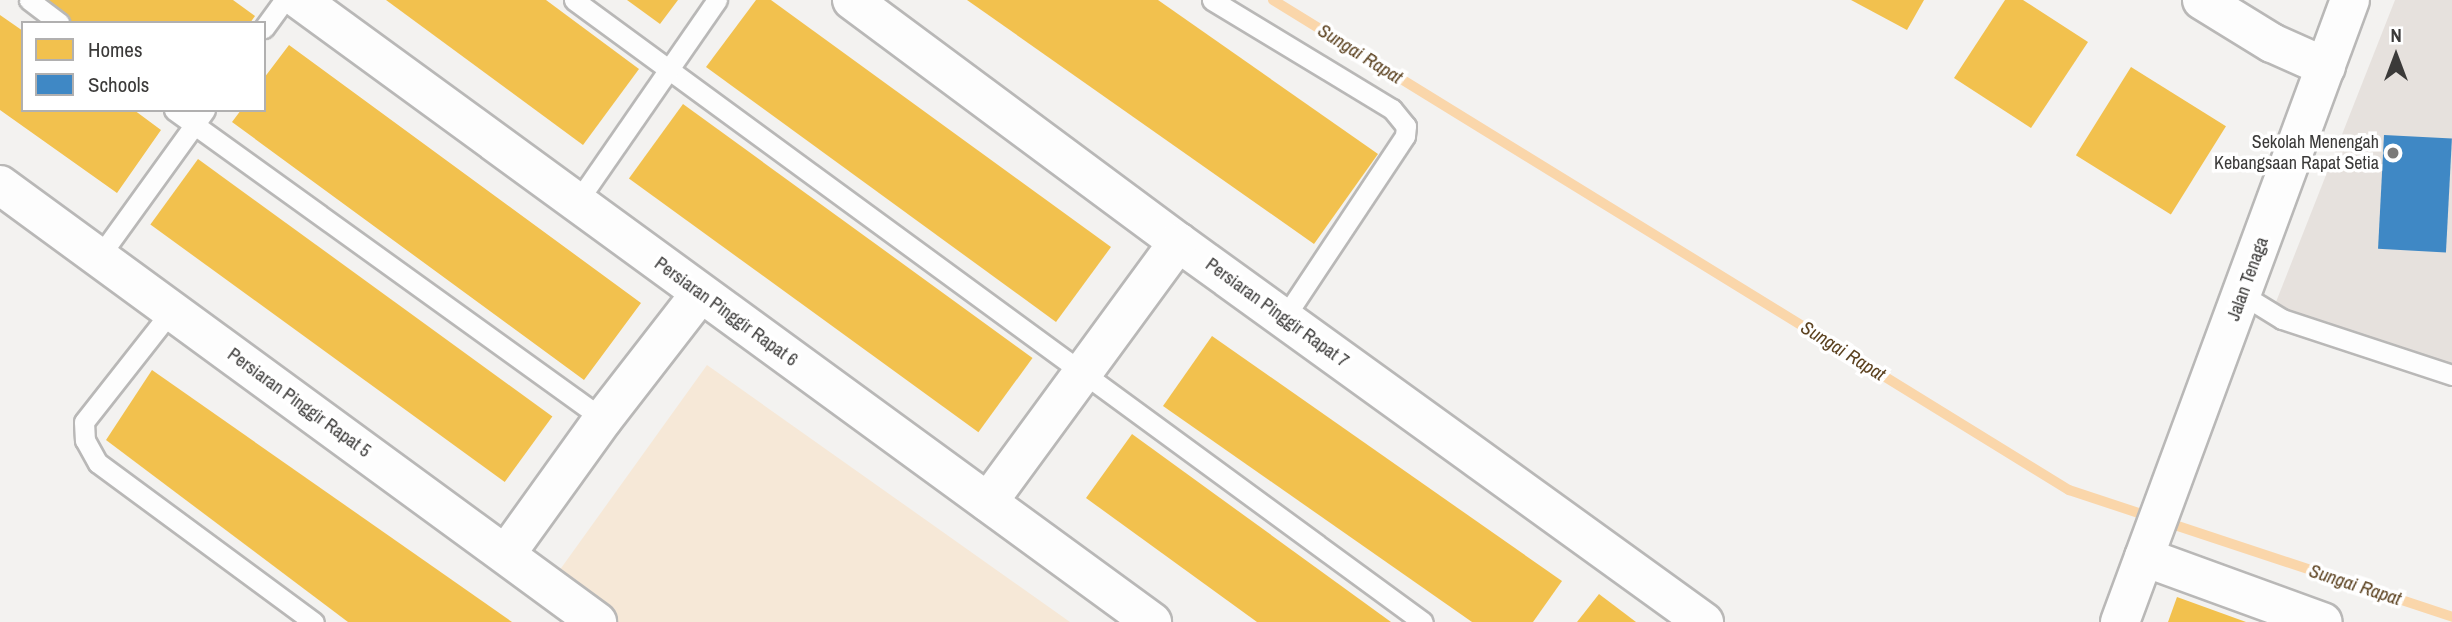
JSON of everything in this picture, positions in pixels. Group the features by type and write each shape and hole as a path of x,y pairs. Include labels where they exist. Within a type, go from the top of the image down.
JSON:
{"street":[{"name":"Persiaran Pinggir Rapat 6","path":"300,0 1147,620"},
{"path":"2202,0 2272,43 2326,67"},
{"name":"Jalan Tenaga","path":"2120,622 2350,0"},
{"name":"Persiaran Pinggir Rapat 7","path":"870,5 1178,242 1704,622"},
{"name":"Persiaran Pinggir Rapat 5","path":"0,185 597,622"},
{"path":"988,502 1178,242"},
{"path":"506,554 603,419 700,294"},
{"path":"2153,536 2283,616 2323,622"}],"lane":[{"path":"29,0 56,21"},
{"path":"266,25 284,0"},
{"path":"574,0 1423,622"},
{"path":"577,202 717,0"},
{"path":"1212,0 1392,109 1406,126 1405,136 1284,318"},
{"path":"180,112 200,118 603,419"},
{"path":"99,257 200,118"},
{"path":"2243,295 2282,319 2452,375"},
{"path":"172,310 84,422 85,440 98,463 314,622"}],"shaded area":[{"name":"Sekolah Menengah Kebangsaan Rapat Setia","path":"2395,0 2452,0 2452,364 2274,307"},
{"path":"707,365 1070,622 617,622 554,578"}],"building: Homes":[{"path":"39,0 233,0 255,16 251,21 67,21"},
{"path":"386,0 546,0 639,69 583,145"},
{"path":"627,0 678,0 660,24"},
{"path":"756,0 771,0 1111,247 1056,322 706,67"},
{"path":"967,0 1158,0 1378,154 1314,244"},
{"path":"1851,0 1924,0 1907,30"},
{"path":"2005,0 2023,0 2088,42 2031,128 1954,78"},
{"path":"0,15 21,30 21,112 137,112 161,130 117,193 0,110"},
{"path":"289,45 641,303 584,380 232,122 240,112 266,112 266,75"},
{"path":"2131,67 2226,126 2171,215 2076,155"},
{"path":"683,104 1032,358 978,432 629,178"},
{"path":"198,159 552,416 505,482 150,225"},
{"path":"1212,336 1562,581 1533,622 1472,622 1163,406"},
{"path":"152,370 512,622 348,622 106,440"},
{"path":"1132,434 1391,622 1257,622 1086,498"},
{"path":"1599,594 1636,622 1577,622"},
{"path":"2177,597 2246,622 2168,622"}],"building: Schools":[{"path":"2384,135 2452,139 2446,252 2378,249"}],"waterway":[{"name":"Sungai Rapat","path":"1273,0 2069,490 2452,617"}],"place":[{"name":"Sekolah Menengah Kebangsaan Rapat Setia","path":"2393,153"}]}
